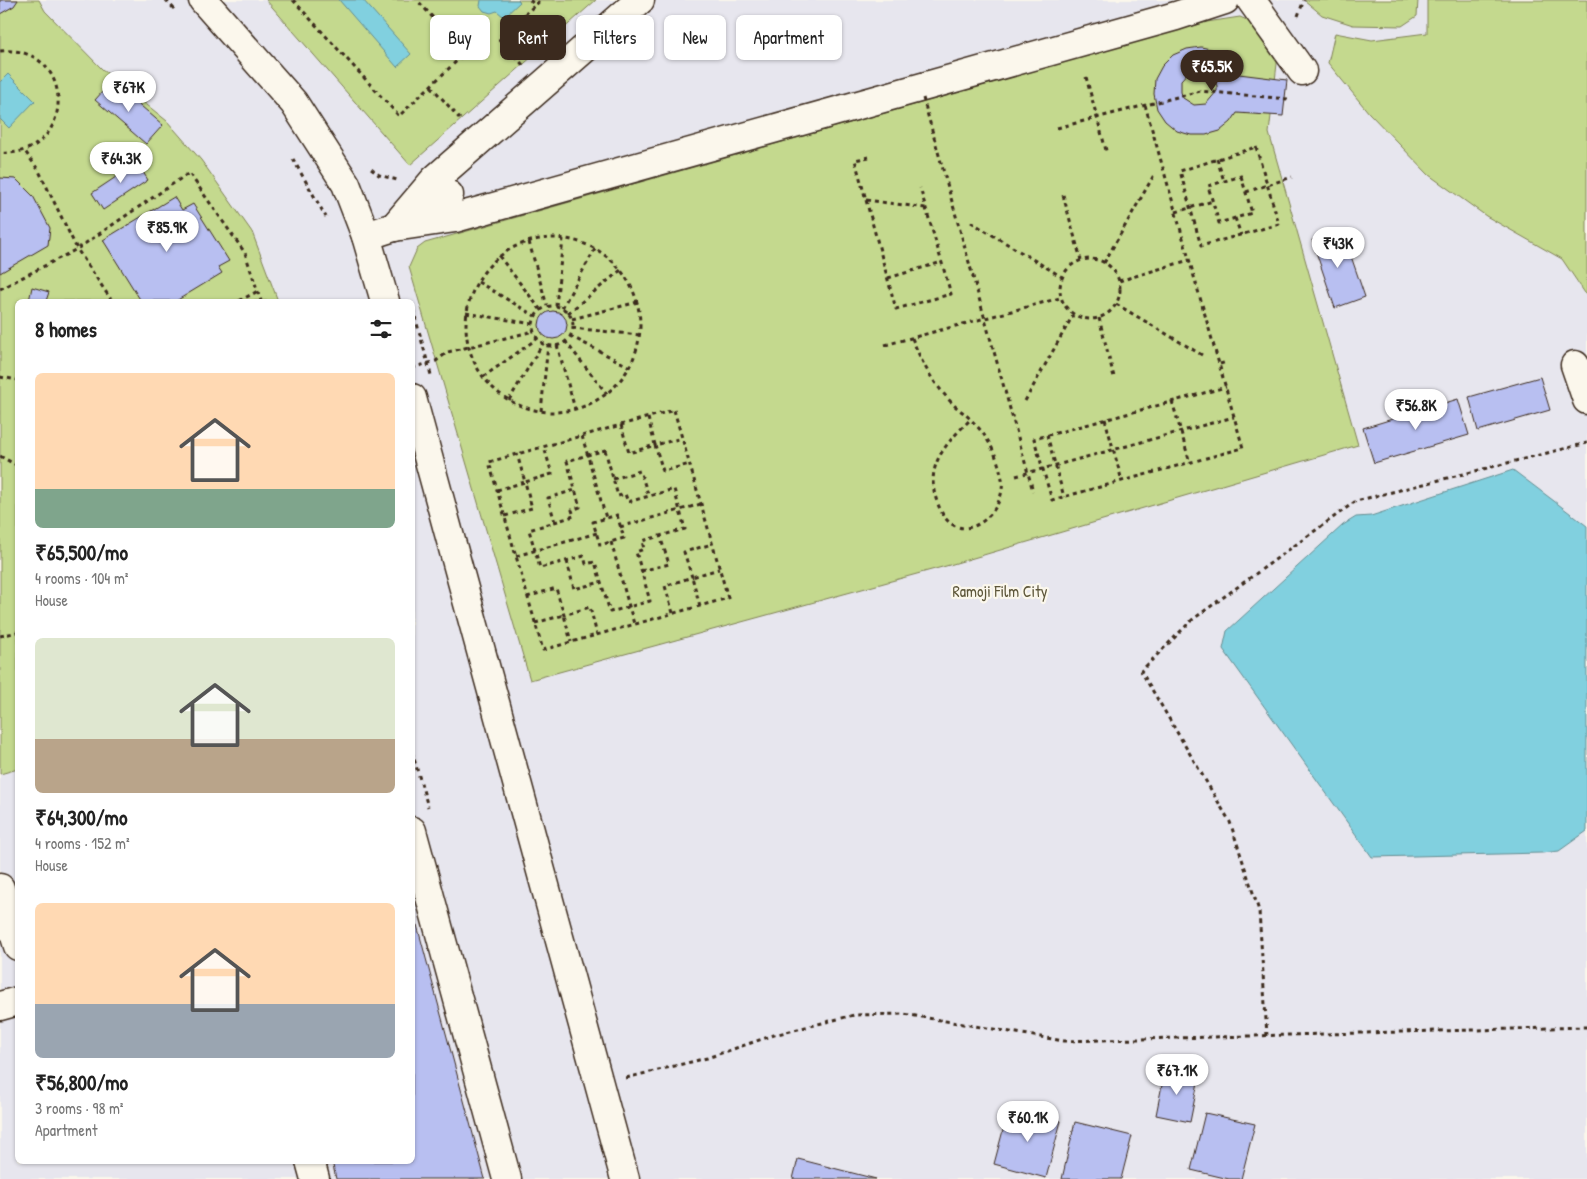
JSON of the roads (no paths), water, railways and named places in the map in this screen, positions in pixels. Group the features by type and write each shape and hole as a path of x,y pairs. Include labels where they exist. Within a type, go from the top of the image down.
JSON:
{"lane":[{"path":"203,0 294,103 346,184 366,236 384,299"},
{"path":"394,227 434,180 640,0"},
{"path":"366,236 394,227 465,216 1166,19 1225,0"},
{"path":"1251,0 1302,71"},
{"path":"394,227 449,195"},
{"path":"1575,365 1587,400"},
{"path":"415,409 625,1179"},
{"path":"415,851 421,891 507,1179"},
{"path":"0,888 15,936"},
{"path":"0,1006 15,1002"},
{"path":"311,1164 315,1179"}],"water":[{"path":"339,0 363,0 411,54 397,67"},
{"path":"481,0 518,0 520,2 506,15 502,15 497,11 491,13 484,11 480,6"},
{"path":"8,74 35,101 9,128 0,119 0,82"},
{"path":"1513,470 1587,526 1587,831 1559,851 1372,857 1223,649 1227,631 1343,525 1356,517 1371,516"}],"park label":[{"name":"Ramoji Film City","path":"1000,591"}]}
